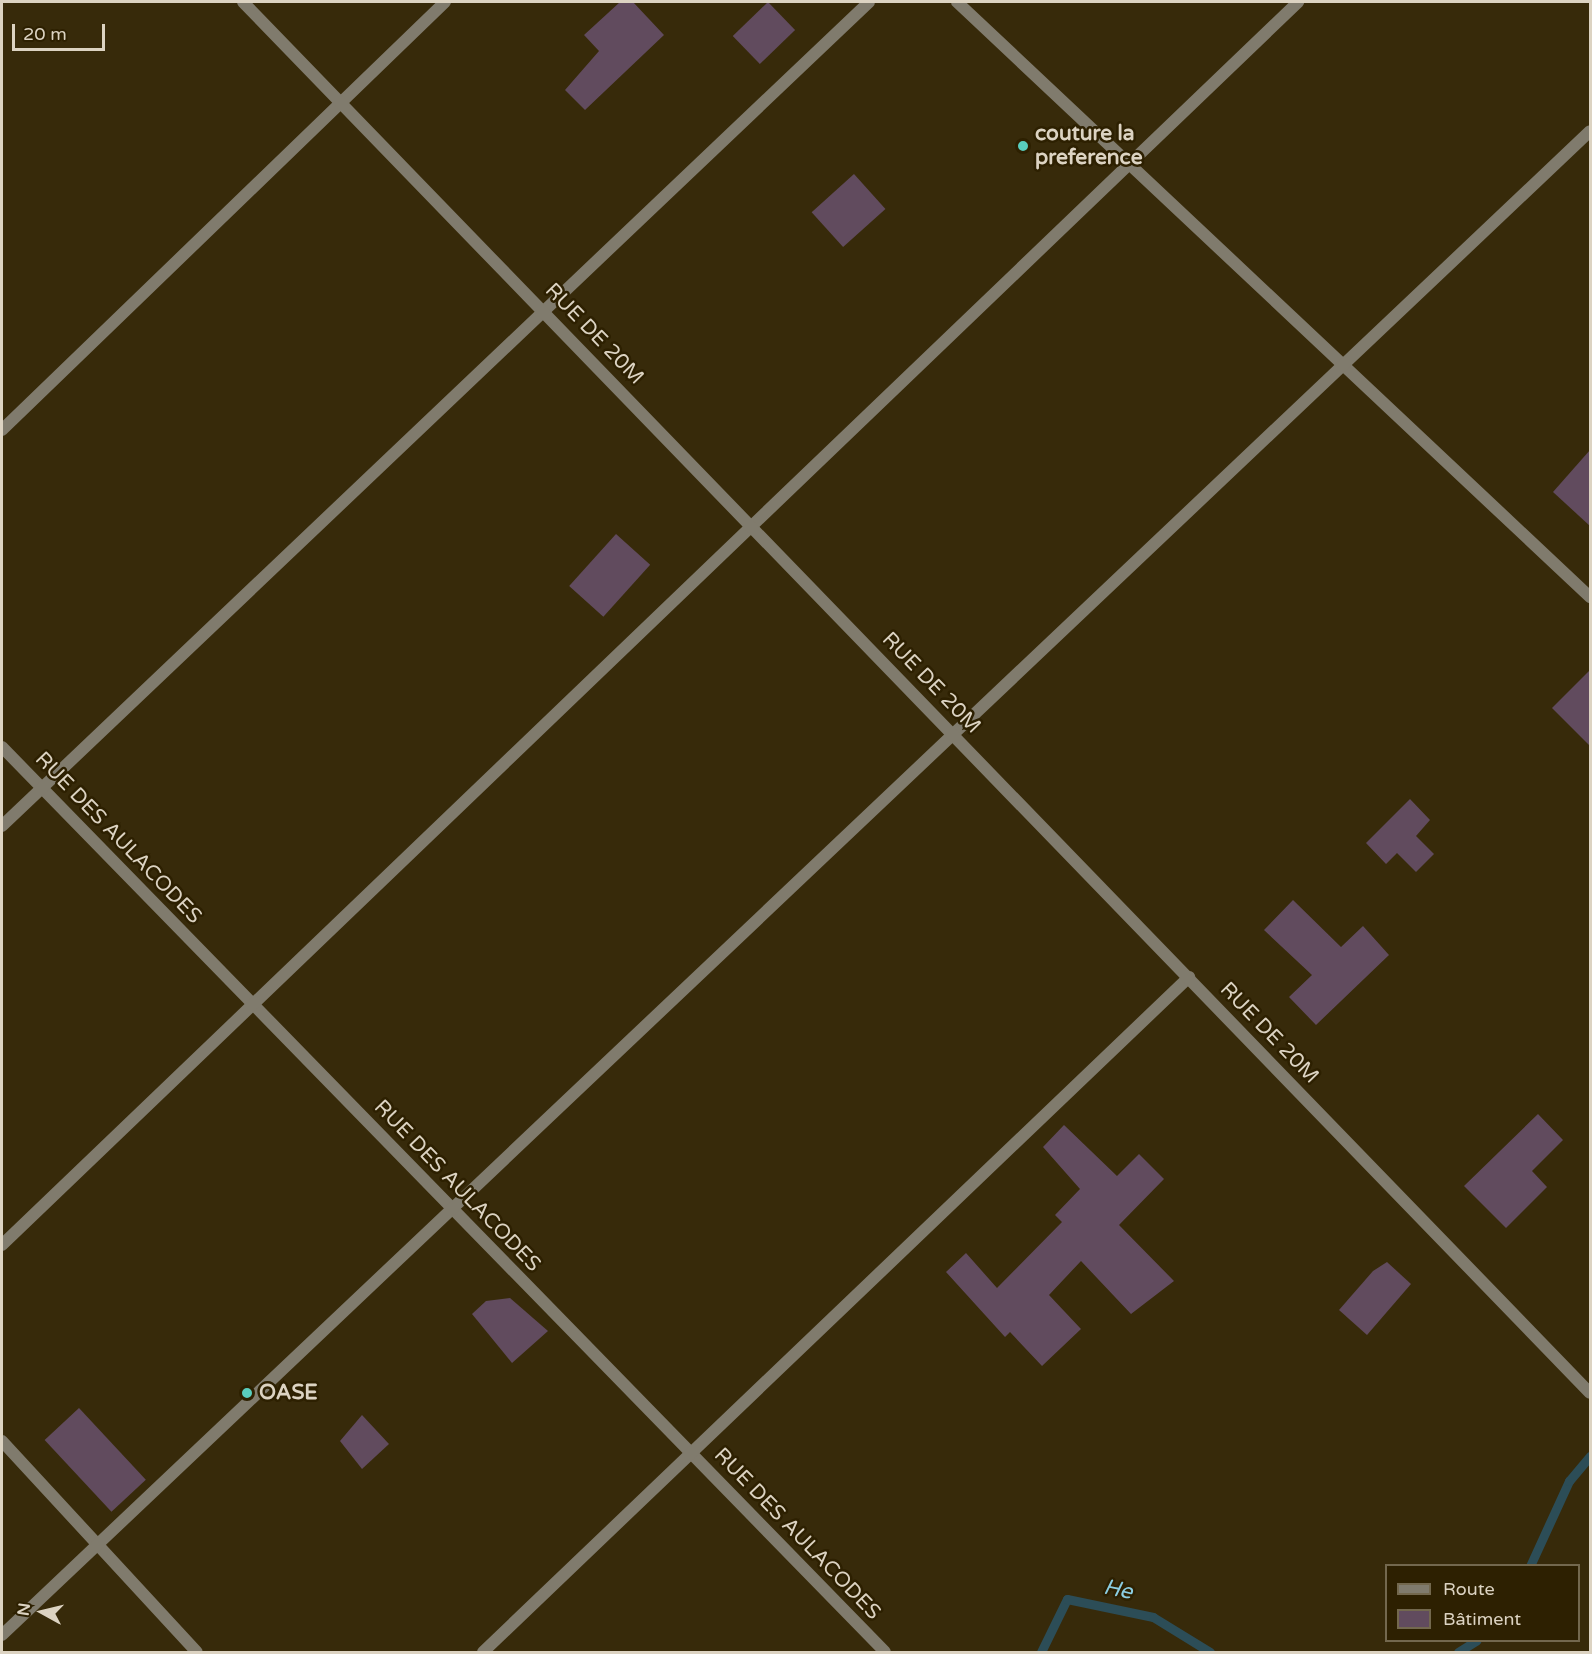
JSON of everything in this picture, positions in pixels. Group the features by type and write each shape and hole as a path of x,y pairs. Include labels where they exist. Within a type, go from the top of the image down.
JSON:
{"street":[{"name":"RUE DE 20M","path":"243,2 544,310 1590,1393"},
{"path":"2,430 445,2"},
{"path":"2,826 868,2"},
{"path":"957,2 1590,597"},
{"path":"2,1245 1298,2"},
{"path":"2,1635 1590,131"},
{"name":"RUE DES AULACODES","path":"2,747 885,1653"},
{"path":"483,1653 1189,977"},
{"path":"2,1441 197,1653"}],"building":[{"path":"620,2 633,2 664,35 585,110 565,90 599,51 584,35"},
{"path":"768,2 795,30 760,64 733,36"},
{"path":"854,174 885,209 843,247 812,212"},
{"path":"1590,450 1590,526 1553,492"},
{"path":"616,534 650,565 603,617 569,586"},
{"path":"1590,670 1590,746 1552,708"},
{"path":"1410,799 1430,820 1416,836 1434,854 1416,872 1397,853 1386,864 1366,843"},
{"path":"1293,900 1341,947 1363,926 1389,955 1316,1025 1289,997 1312,975 1264,930"},
{"path":"1538,1114 1563,1140 1532,1171 1547,1187 1506,1228 1464,1186"},
{"path":"1064,1125 1117,1176 1139,1154 1164,1179 1119,1225 1174,1281 1131,1314 1081,1261 1049,1295 1081,1329 1042,1366 1010,1332 1005,1337 946,1272 966,1253 997,1288 1062,1222 1055,1215 1080,1189 1043,1147"},
{"path":"1387,1262 1411,1284 1367,1335 1339,1310 1373,1271"},
{"path":"510,1298 548,1331 512,1363 472,1314 486,1301"},
{"path":"79,1408 146,1480 111,1512 45,1440"},
{"path":"362,1415 389,1444 362,1469 340,1441"}],"waterway":[{"name":"He","path":"1531,1564 1569,1481 1590,1456"},
{"name":"He","path":"1041,1652 1067,1599 1153,1617 1210,1652"},
{"name":"He","path":"1458,1652 1474,1642"}],"place":[{"name":"couture la preference","path":"1023,146"},
{"name":"OASE","path":"247,1393"}]}
